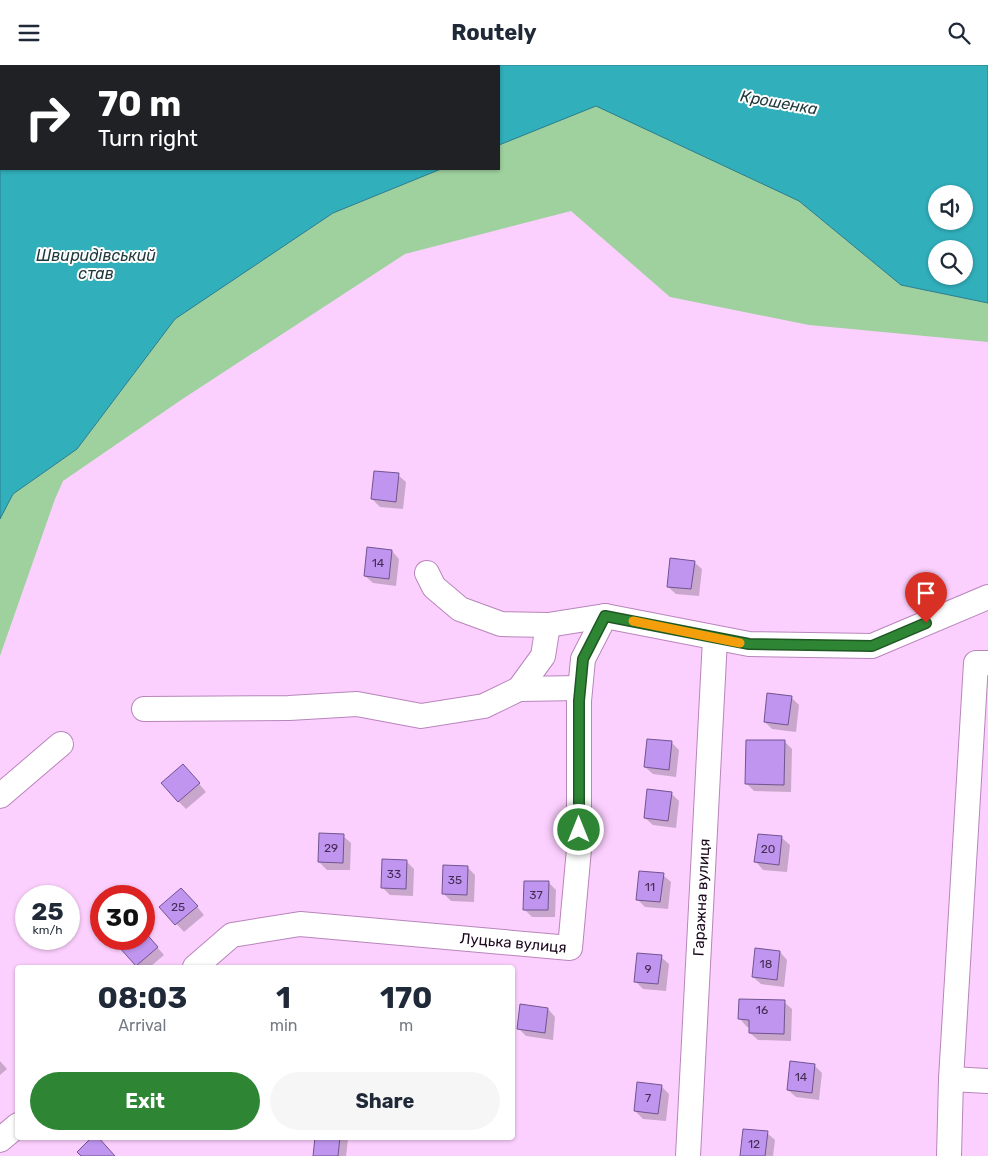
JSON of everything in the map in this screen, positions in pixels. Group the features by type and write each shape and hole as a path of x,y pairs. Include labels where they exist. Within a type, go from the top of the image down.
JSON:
{"street":[{"path":"427,573 434,587 460,609 501,624 548,625 605,616 715,639 749,644 872,646 988,597"},
{"name":"Луцька вулиця","path":"197,965 232,935 300,924 570,948 579,849 579,701 583,659 605,616"},
{"path":"519,689 543,656 548,625"},
{"name":"Гаражна вулиця","path":"688,1156 715,639"},
{"path":"949,1156 951,1079 976,663 988,663"},
{"path":"144,709 289,708 357,704 421,716 484,706 519,689 580,688"},
{"path":"0,796 61,744"},
{"path":"951,1079 988,1081"},
{"path":"0,1141 15,1128"}],"shaded area":[{"path":"596,105 799,201 901,285 988,303 988,342 809,325 670,297 571,211 405,254 181,400 63,481 0,656 0,519 13,494 77,449 175,319 333,213 439,170 500,170 500,145"}],"water":[{"name":"Швиридівський став","path":"500,65 988,65 988,303 901,285 799,201 596,106 500,145"},
{"name":"Швиридівський став","path":"0,170 439,170 333,213 175,319 77,449 13,494 0,519"}],"building":[{"path":"374,471 399,473 396,502 371,499"},
{"path":"367,547 392,550 389,579 364,576"},
{"path":"670,558 695,561 691,589 667,587"},
{"path":"767,693 792,696 788,725 764,722"},
{"path":"647,739 672,741 669,770 644,767"},
{"path":"746,740 785,740 784,785 745,784"},
{"path":"183,764 200,783 178,802 161,783"},
{"path":"647,789 672,792 668,821 644,818"},
{"path":"319,833 344,834 343,863 318,862"},
{"path":"758,834 782,836 779,865 754,862"},
{"path":"382,859 407,860 406,889 381,888"},
{"path":"443,865 468,866 467,895 442,894"},
{"path":"639,871 664,873 660,902 636,900"},
{"path":"524,881 549,881 548,910 523,910"},
{"path":"181,888 198,906 175,925 159,907"},
{"path":"755,948 780,951 777,980 752,977"},
{"path":"122,950 155,950 137,965"},
{"path":"637,953 662,955 658,984 634,982"},
{"path":"739,999 785,1000 784,1034 749,1033 749,1020 738,1019"},
{"path":"520,1004 548,1008 545,1033 517,1029"},
{"path":"790,1061 815,1064 812,1093 787,1090"},
{"path":"637,1082 662,1085 658,1114 634,1111"},
{"path":"743,1129 768,1131 765,1156 740,1156"},
{"path":"89,1140 101,1140 115,1156 81,1156 77,1152"},
{"path":"315,1140 340,1140 338,1156 313,1156"}],"slow traffic":[{"path":"633,621 740,643"}],"route":[{"path":"579,830 579,701 583,659 605,616 715,639 749,644 872,646 926,623"}],"water label":[{"name":"Крошенка","path":"779,102"}]}
